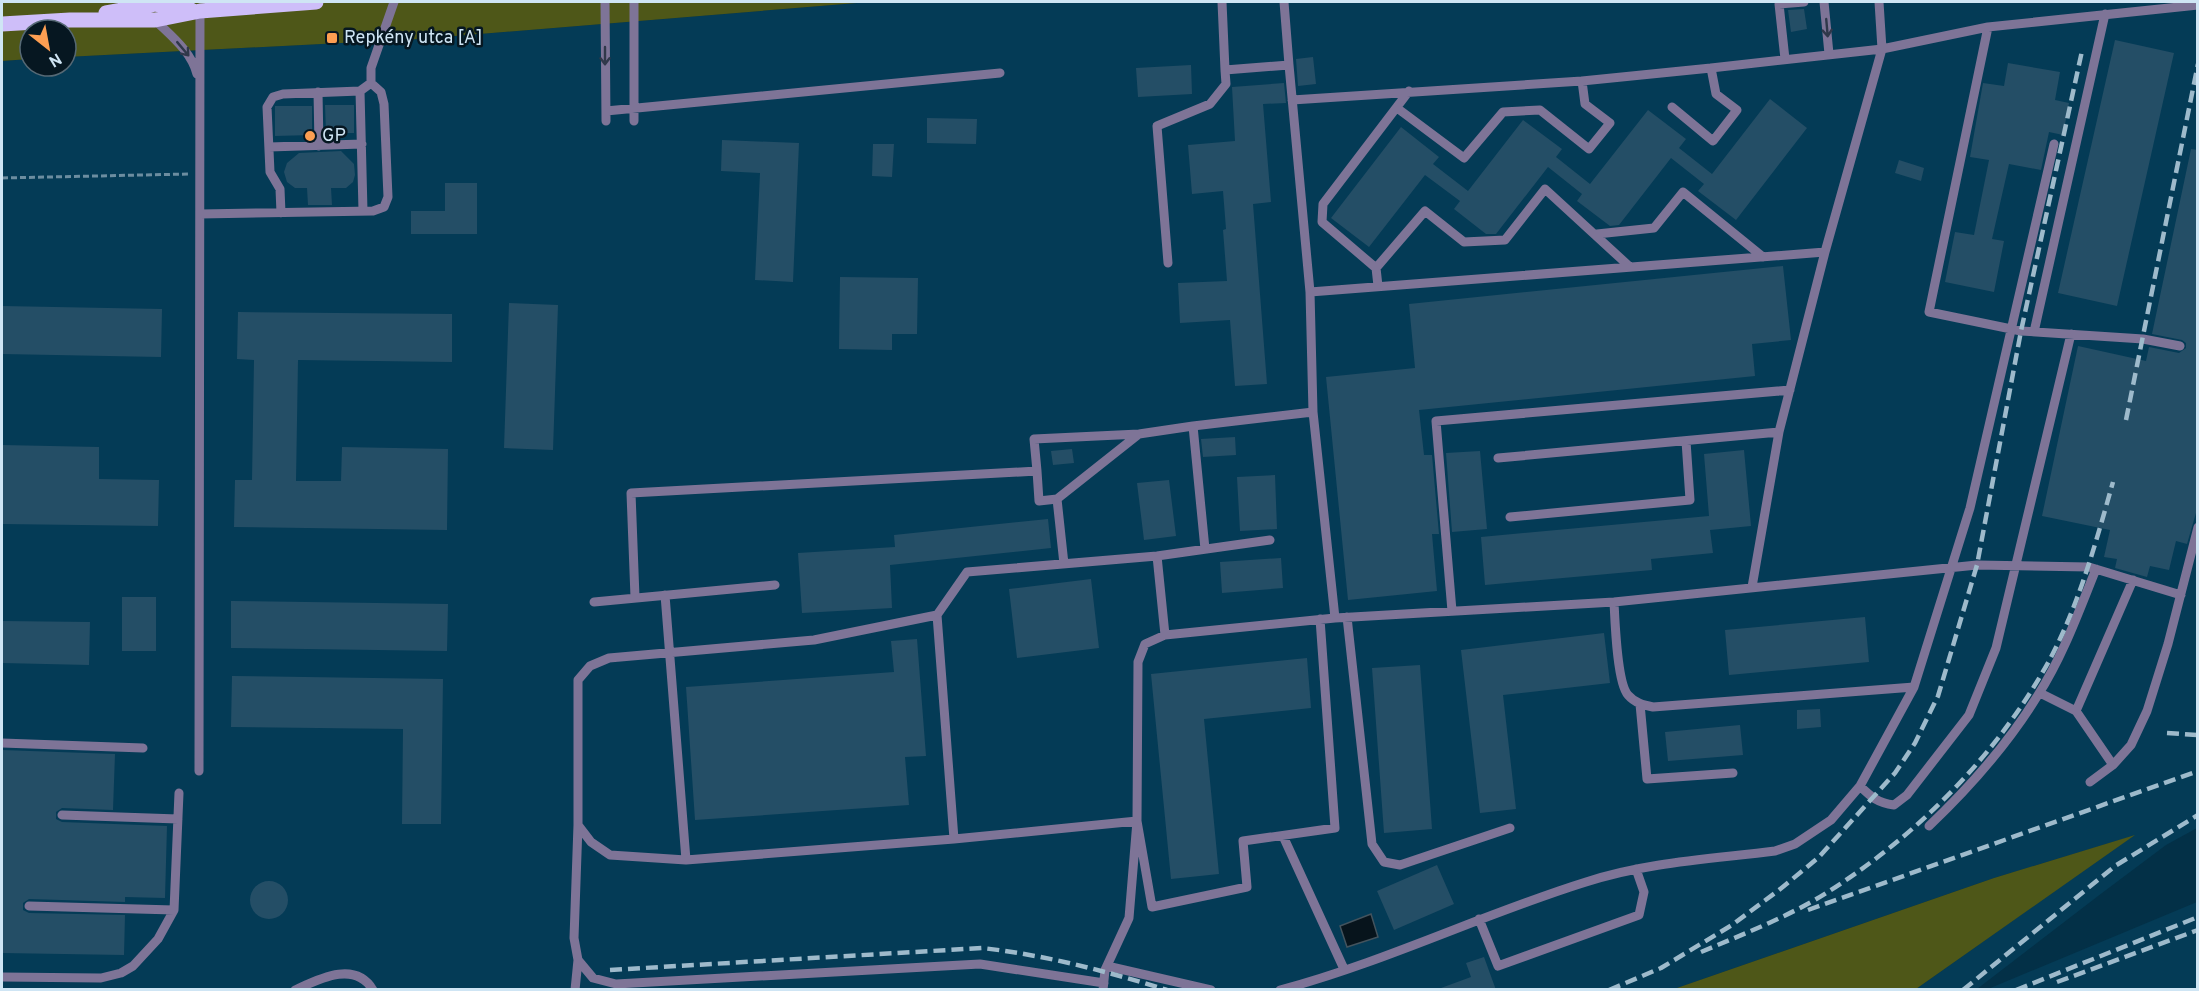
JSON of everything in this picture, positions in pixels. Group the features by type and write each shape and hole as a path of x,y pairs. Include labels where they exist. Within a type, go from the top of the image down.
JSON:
{"main road":[{"path":"78,20 155,20 200,11 316,2"},
{"path":"78,18 155,4 200,11"},
{"path":"2,24 18,23"}],"lane":[{"path":"200,214 373,211 384,207 388,197 384,104 381,92 371,83 371,68 394,2"},
{"path":"605,2 606,116 634,109 1000,73"},
{"path":"634,2 634,121"},
{"path":"1168,263 1157,126 1210,104 1226,84 1222,2"},
{"path":"1284,2 1310,292 1313,412 1335,618"},
{"path":"1785,59 1779,4 1804,2"},
{"path":"1824,2 1829,54"},
{"path":"1752,587 1779,432 1825,252 1882,49 1879,2"},
{"path":"1292,100 1582,81 1711,68 1882,49 1988,27 2198,5"},
{"path":"199,771 200,11"},
{"path":"2034,332 2105,14"},
{"path":"155,20 185,51 195,66 200,85"},
{"path":"1988,27 1929,312 2034,332 2143,339 2181,346"},
{"path":"1225,70 1289,65"},
{"path":"1672,107 1713,141 1737,110 1716,94 1711,68"},
{"path":"1397,108 1464,159 1503,111 1540,110 1589,149 1610,123 1585,104 1582,81"},
{"path":"281,213 280,189 270,172 267,106 273,97 283,94 360,91 371,83"},
{"path":"360,91 363,211"},
{"path":"318,92 319,146"},
{"path":"1378,286 1376,268 1322,222 1323,204 1410,92"},
{"path":"269,147 362,144"},
{"path":"1280,990 1587,881 1636,869 1775,851 1796,843 1831,820 1860,786 1914,687 1970,508 2054,144"},
{"path":"1376,268 1425,211 1464,242 1505,240 1545,189 1597,234 1630,267"},
{"path":"1597,234 1654,228 1683,192 1763,257"},
{"path":"1310,292 1825,252"},
{"path":"1860,786 1881,804 1894,805 1907,795 1969,715 1996,648 2071,334"},
{"path":"1452,611 1436,421 1790,390"},
{"path":"1139,434 1057,500 1038,501 1034,439 1139,434 1313,412"},
{"path":"1193,426 1205,549"},
{"path":"1498,458 1779,432"},
{"path":"1509,517 1690,500 1686,441"},
{"path":"635,597 631,493 1037,471"},
{"path":"1057,500 1064,564"},
{"path":"2090,782 2113,765 2131,745 2146,711 2168,644 2198,527"},
{"path":"954,839 937,615 967,572 1157,556 1270,540"},
{"path":"1157,556 1165,635"},
{"path":"578,960 593,978 616,984 980,964 1104,986 1107,966 1129,918 1137,821 1138,662 1145,644 1165,635 1347,617 1614,602 1977,565 2089,567 2181,595"},
{"path":"1929,826 1968,789 2007,743 2040,693 2072,629 2096,569"},
{"path":"2076,711 2133,580"},
{"path":"594,602 775,585"},
{"path":"665,595 687,860"},
{"path":"1614,602 1621,679 1627,694 1640,704 1653,707 1914,687"},
{"path":"575,990 578,960 574,939 578,825 578,680 590,666 609,658 814,640 937,615"},
{"path":"1347,617 1372,844 1384,862 1400,865 1510,828"},
{"path":"1137,821 1152,907 1246,887 1243,842 1335,828 1320,619"},
{"path":"2040,693 2076,711 2113,765"},
{"path":"1640,704 1647,779 1732,773"},
{"path":"2,743 143,748"},
{"path":"2,977 101,978 121,973 133,966 158,939 174,910 179,793"},
{"path":"62,815 178,819"},
{"path":"578,825 591,842 610,855 687,860 954,839 1137,821"},
{"path":"1283,836 1344,969"},
{"path":"1479,920 1498,966 1639,915 1644,892 1636,869"},
{"path":"29,906 174,910"},
{"path":"1107,966 1211,990"},
{"path":"295,990 318,979 339,973 355,975 369,983 373,990"}],"path":[{"path":"2,178 200,174"}],"shaded area":[{"path":"869,2 2197,2 2197,828 2166,845 1977,989 1916,989 2133,836 1994,878 1674,989 2,990 2,61 18,60 18,78 78,78 78,56 419,39"},
{"path":"2197,902 2197,989 1988,989"},
{"path":"1371,914 1378,937 1347,947 1340,926"}],"green space":[{"path":"2,2 869,2 419,39 78,56 78,18 18,18 18,60 2,61"},
{"path":"2135,835 1916,989 1674,989 1994,878"}],"building":[{"path":"1804,9 1807,29 1791,32 1788,10"},
{"path":"2115,40 2174,53 2117,306 2058,293"},
{"path":"1313,57 1316,84 1298,86 1296,59"},
{"path":"2008,63 2060,72 2055,100 2069,103 2063,135 2049,132 2041,170 2009,164 1992,239 2004,241 1994,292 1945,282 1955,232 1974,235 1989,160 1970,157 1983,83 2004,86"},
{"path":"1191,65 1192,94 1138,97 1136,68"},
{"path":"1284,83 1286,103 1263,104 1271,202 1253,204 1267,384 1235,386 1230,320 1180,323 1178,283 1227,281 1223,191 1192,194 1188,145 1235,141 1232,87"},
{"path":"1770,99 1807,128 1736,220 1698,191 1704,184 1671,158 1619,225 1610,226 1577,201 1582,194 1548,167 1496,234 1486,234 1454,209 1460,201 1425,175 1369,247 1331,218 1401,127 1439,157 1433,164 1468,191 1523,120 1562,149 1556,157 1590,184 1648,110 1686,139 1679,148 1712,174"},
{"path":"325,105 354,105 354,133 326,133"},
{"path":"275,106 312,106 312,135 275,136"},
{"path":"927,118 977,119 976,144 927,143"},
{"path":"722,140 799,143 793,282 755,280 760,173 721,171"},
{"path":"873,144 894,144 892,177 872,176"},
{"path":"2191,149 2198,150 2198,506 2187,544 2176,541 2169,570 2150,566 2147,577 2115,568 2117,559 2104,557 2110,530 2042,516 2078,346 2146,361 2149,347 2179,353 2186,348 2186,343 2182,340 2152,334"},
{"path":"341,151 354,164 353,182 346,188 331,188 332,205 308,205 307,188 295,188 287,182 284,172 287,163 299,153"},
{"path":"1899,160 1924,168 1921,181 1895,173"},
{"path":"445,183 477,183 477,234 411,234 411,211 445,211"},
{"path":"1783,266 1791,340 1752,344 1755,376 1419,410 1424,455 1432,455 1439,534 1432,534 1437,591 1348,600 1326,377 1415,368 1409,304"},
{"path":"840,277 918,278 917,334 892,334 892,350 839,349"},
{"path":"509,303 558,305 553,450 504,448"},
{"path":"2,306 162,309 161,357 2,354"},
{"path":"238,312 452,314 452,362 298,360 296,481 341,481 342,447 448,449 447,530 234,527 235,480 252,480 254,360 237,359"},
{"path":"1235,437 1236,455 1203,457 1201,439"},
{"path":"2,445 99,447 99,479 159,480 158,526 2,524"},
{"path":"1072,449 1074,463 1053,465 1051,451"},
{"path":"1744,450 1751,526 1710,530 1713,553 1651,559 1652,570 1485,585 1481,537 1709,516 1704,454"},
{"path":"1480,451 1487,529 1452,532 1446,453"},
{"path":"1275,475 1277,529 1240,531 1237,477"},
{"path":"1169,480 1176,536 1144,540 1137,483"},
{"path":"1048,519 1051,548 890,565 892,608 802,613 798,553 895,547 894,535"},
{"path":"1281,558 1283,588 1222,593 1220,562"},
{"path":"1091,579 1099,648 1017,658 1009,589"},
{"path":"122,597 156,597 156,651 122,651"},
{"path":"231,601 448,604 447,651 231,648"},
{"path":"1865,617 1869,662 1729,675 1725,630"},
{"path":"2,621 90,622 89,665 2,663"},
{"path":"1604,633 1610,683 1503,695 1516,809 1480,813 1461,650"},
{"path":"917,639 926,756 905,757 909,805 695,820 686,687 894,672 891,641"},
{"path":"1307,658 1311,708 1204,719 1219,874 1171,879 1151,674"},
{"path":"1420,665 1432,829 1384,833 1372,668"},
{"path":"232,676 443,679 441,824 402,824 403,729 231,727"},
{"path":"1820,709 1821,727 1797,729 1797,710"},
{"path":"1740,725 1743,755 1668,761 1665,732"},
{"path":"2,750 115,754 113,810 62,808 56,812 56,819 62,822 167,826 165,898 125,897 125,902 29,899 23,903 23,910 29,913 125,915 124,955 2,953"},
{"path":"1437,865 1454,904 1394,930 1377,891"},
{"path":"269,881 282,887 288,900 282,913 269,919 256,913 250,900 256,887"},
{"path":"1484,957 1496,990 1441,990 1441,988 1471,977 1466,963"}],"railway":[{"path":"1609,990 1661,968 1732,925 1779,890 1818,858 1895,773 1915,743 1938,696 1977,565 2021,331 2082,51"},
{"path":"2126,420 2198,64"},
{"path":"1701,952 1786,915 1813,901 1848,878 1916,826 1976,765 2027,697 2060,640 2086,573 2113,482"},
{"path":"2167,733 2198,735"},
{"path":"1808,910 2198,771"},
{"path":"1963,990 2115,866 2198,815"},
{"path":"2016,990 2198,917"},
{"path":"2057,982 2198,930"},
{"path":"610,970 982,948 1075,964 1167,990"}],"place":[{"name":"Repkény utca [A]","path":"332,38"},
{"name":"GP","path":"310,136"}]}
